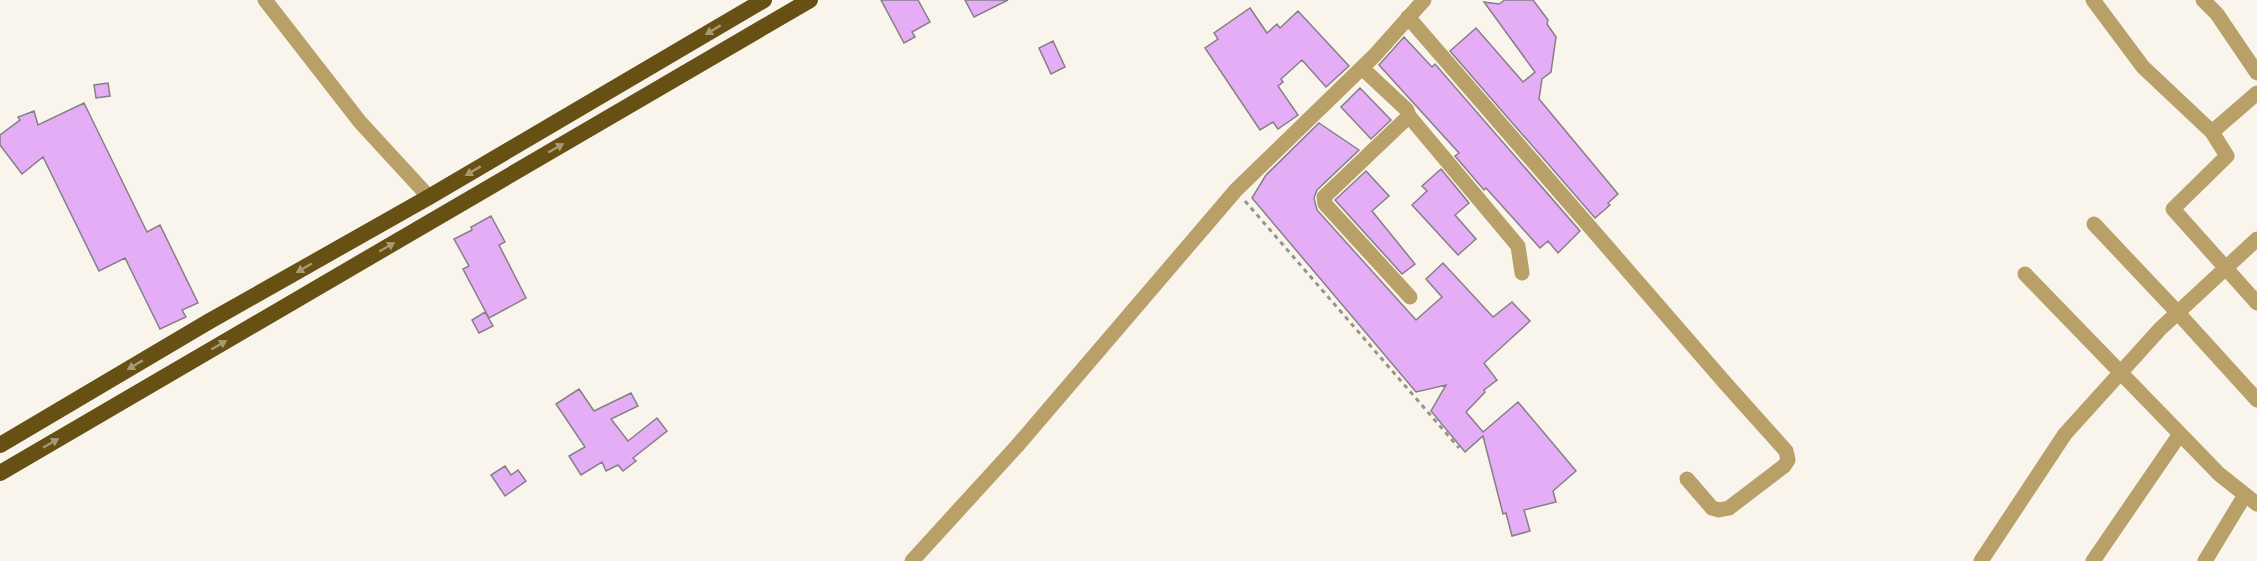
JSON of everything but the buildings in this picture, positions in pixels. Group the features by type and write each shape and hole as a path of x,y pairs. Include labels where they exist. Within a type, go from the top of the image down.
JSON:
{"highway":[{"path":"0,445 764,0"},
{"path":"0,473 810,0"}],"street":[{"path":"265,0 360,122 429,197"},
{"path":"912,561 1017,446 1236,190 1362,68 1424,0"},
{"path":"2093,0 2143,67 2212,132 2227,156 2173,209 2257,303"},
{"path":"2203,0 2217,14 2257,73"},
{"path":"1408,17 1786,451 1788,460 1784,466 1729,508 1719,510 1713,508 1687,479"},
{"path":"1362,68 1407,110 1408,116 1518,246 1522,273"},
{"path":"2212,132 2257,93"},
{"path":"1408,116 1324,197 1325,204 1410,297"},
{"path":"2094,224 2257,400"},
{"path":"1981,561 2065,434 2178,313 2257,239"},
{"path":"2025,274 2219,474 2251,499 2205,561"},
{"path":"2093,561 2180,434"}],"path":[{"path":"1236,190 1459,448"}]}
